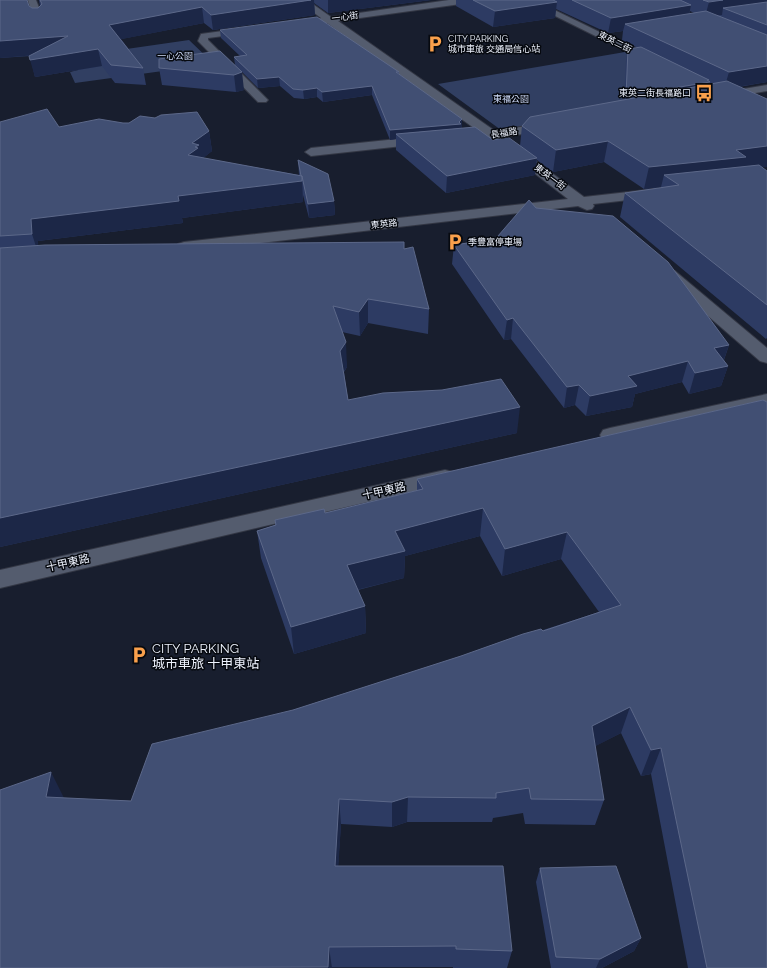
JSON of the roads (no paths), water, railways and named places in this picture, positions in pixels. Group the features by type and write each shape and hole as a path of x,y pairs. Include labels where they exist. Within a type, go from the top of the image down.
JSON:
{"street":[{"path":"32,0 39,20"},
{"name":"東英一街","path":"301,0 494,136 582,201 599,216"},
{"name":"一心街","path":"312,22 468,0"},
{"name":"東英二街","path":"527,0 663,65"},
{"path":"259,29 204,36 203,41 262,100"},
{"path":"607,38 622,36"},
{"path":"710,93 725,95 767,88"},
{"path":"725,95 746,105"},
{"name":"長福路","path":"471,137 494,136 563,124"},
{"path":"311,152 441,140"},
{"name":"東英路","path":"169,249 666,192"},
{"path":"659,266 767,357"},
{"path":"589,440 680,418 767,400"},
{"name":"十甲東路","path":"0,579 464,472"}],"place":[{"name":"CITY PARKING 城市車旅 交通局信心站","path":"435,44"},
{"name":"東英二街長福路口","path":"704,93"},
{"name":"季豐富停車場","path":"455,242"},
{"name":"CITY PARKING 城市車旅 十甲東站","path":"139,655"}],"park label":[{"name":"一心公園","path":"175,56"},
{"name":"東福公園","path":"511,99"}]}
